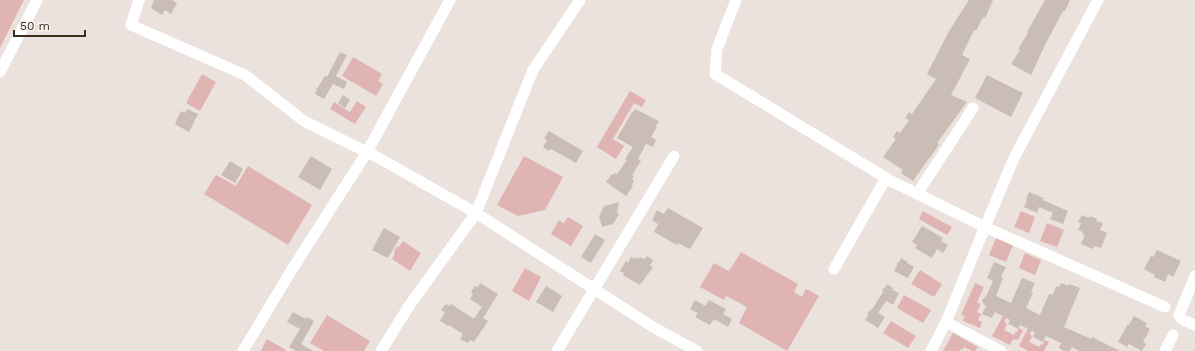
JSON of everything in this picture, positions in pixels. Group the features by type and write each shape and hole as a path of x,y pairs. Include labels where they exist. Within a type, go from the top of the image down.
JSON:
{"street":[{"path":"0,72 37,0"},
{"path":"139,0 131,25 245,75 304,121 367,152 476,213 653,327 697,351"},
{"path":"243,351 291,271 367,152 450,0"},
{"path":"382,351 409,306 476,213 533,70 580,0"},
{"path":"736,0 717,49 715,74 886,178 985,226 1165,307"},
{"path":"931,351 946,322 1014,158 1098,0"},
{"path":"917,194 973,108"},
{"path":"557,351 674,156"},
{"path":"834,269 886,178"},
{"path":"1195,276 1179,315 1183,320 1195,325"},
{"path":"946,322 1001,351"},
{"path":"1165,351 1173,335"}],"shaded area":[{"path":"0,0 24,0 0,48"},
{"path":"353,57 382,74 378,81 383,84 376,96 342,76"},
{"path":"202,74 216,82 200,111 186,103"},
{"path":"630,91 646,100 642,107 634,103 613,139 624,146 616,159 597,147"},
{"path":"357,101 366,107 355,124 330,109 334,102 350,112"},
{"path":"524,156 563,177 545,210 518,216 497,205"},
{"path":"248,166 312,205 288,245 204,194 216,175 236,186"},
{"path":"923,211 952,227 947,235 919,219"},
{"path":"1021,211 1035,217 1029,233 1014,227"},
{"path":"568,217 583,226 571,246 551,234 559,220 564,223"},
{"path":"1047,223 1064,230 1057,247 1040,241"},
{"path":"996,238 1013,245 1006,262 989,255"},
{"path":"403,241 421,253 410,271 392,259 397,246 399,247"},
{"path":"741,252 798,284 794,292 802,297 806,289 819,296 787,351 739,323 747,307 726,296 724,300 700,287 714,263 729,271"},
{"path":"1025,253 1041,260 1035,275 1019,268"},
{"path":"525,268 541,277 529,301 512,291"},
{"path":"920,270 942,284 934,297 911,284"},
{"path":"975,283 984,287 977,302 981,304 977,312 981,314 978,320 982,322 980,328 963,321 965,316 961,315"},
{"path":"904,295 931,310 923,323 897,308"},
{"path":"1004,314 1008,315 1004,322 1007,324 1004,330 1014,335 1019,328 1023,330 1018,340 1013,339 1010,345 992,336"},
{"path":"327,315 370,341 364,351 324,351 310,343"},
{"path":"891,321 916,336 908,348 883,333"},
{"path":"1029,326 1033,328 1030,334 1032,336 1029,342 1039,347 1045,340 1049,342 1044,351 1028,351 1019,346"},
{"path":"953,333 978,347 975,351 964,347 959,351 943,351"},
{"path":"267,339 286,350 286,351 261,351"}],"building":[{"path":"154,0 172,0 177,3 171,14 165,10 162,15 151,8"},
{"path":"969,0 993,0 985,18 983,17 976,31 974,30 962,55 970,59 951,95 967,102 937,143 939,144 913,181 901,173 903,170 883,157 896,139 893,137 897,131 900,133 909,120 905,118 909,112 912,114 936,79 927,74 948,33"},
{"path":"1045,0 1070,0 1046,43 1031,75 1011,64 1020,50 1018,49"},
{"path":"340,52 347,55 336,76 347,82 344,89 333,84 324,99 315,94 316,90 325,76 327,77"},
{"path":"987,75 1023,93 1011,117 975,98"},
{"path":"343,95 350,100 345,108 338,103"},
{"path":"187,109 198,114 189,132 175,124 181,111 185,113"},
{"path":"635,109 659,121 651,137 656,140 653,147 646,144 638,159 641,161 632,175 634,176 632,179 634,181 633,186 626,196 606,182 612,174 617,174 627,160 625,159 633,147 617,138"},
{"path":"549,131 583,151 576,163 551,149 549,151 543,147 547,140 544,139"},
{"path":"311,156 332,169 320,190 298,177"},
{"path":"230,161 243,169 235,183 221,175"},
{"path":"1029,192 1068,211 1063,224 1050,219 1053,213 1039,207 1037,213 1024,207"},
{"path":"619,202 617,213 619,214 613,224 602,227 599,216 604,206"},
{"path":"668,208 703,228 690,249 678,243 677,245 654,232 658,224 652,220 657,210 664,214"},
{"path":"1082,215 1089,218 1090,216 1097,219 1096,221 1103,223 1100,230 1107,233 1101,248 1094,246 1093,249 1081,244 1085,235 1082,234 1083,232 1078,230 1081,223 1078,222"},
{"path":"922,226 943,238 941,241 948,245 943,253 937,249 932,258 915,248 917,245 912,242"},
{"path":"384,228 400,237 388,258 372,250"},
{"path":"595,234 605,240 591,263 581,257"},
{"path":"1157,250 1181,261 1173,277 1168,274 1165,282 1154,277 1155,275 1144,269 1151,256 1153,257"},
{"path":"647,256 653,260 650,266 653,267 640,285 623,275 624,273 620,271 626,261 628,263 631,257 635,259 636,257 639,259 640,257 645,259"},
{"path":"901,258 914,267 908,278 894,271"},
{"path":"994,262 1006,267 1001,277 1003,278 996,296 1011,303 1022,278 1035,283 1031,292 1033,293 1026,308 1040,315 1049,294 1053,295 1056,286 1059,287 1061,283 1080,288 1064,327 1091,339 1092,337 1120,351 1079,351 1072,347 1070,351 1064,351 1059,348 1061,343 1046,336 1043,342 1033,337 1035,332 1020,325 1018,329 1008,324 1010,320 995,312 992,318 982,314 986,306 982,300 986,296 993,281 987,278"},
{"path":"480,283 498,294 483,318 488,321 474,342 470,340 468,343 460,339 463,334 440,321 445,312 441,310 446,304 449,306 451,304 474,319 482,307 470,299 473,294 471,292 475,286 478,287"},
{"path":"887,284 893,288 892,290 899,293 893,305 886,301 878,313 885,317 878,328 865,320 868,312 873,308 883,292 882,289 885,288"},
{"path":"546,286 562,296 553,312 536,302"},
{"path":"695,300 705,306 709,300 726,309 723,314 732,319 728,327 714,319 710,325 695,317 698,313 690,309"},
{"path":"293,312 306,319 307,317 314,321 301,344 313,351 296,351 289,347 300,329 287,322"},
{"path":"1134,316 1147,323 1145,326 1150,329 1143,342 1146,344 1142,351 1129,344 1127,347 1118,342"}]}
